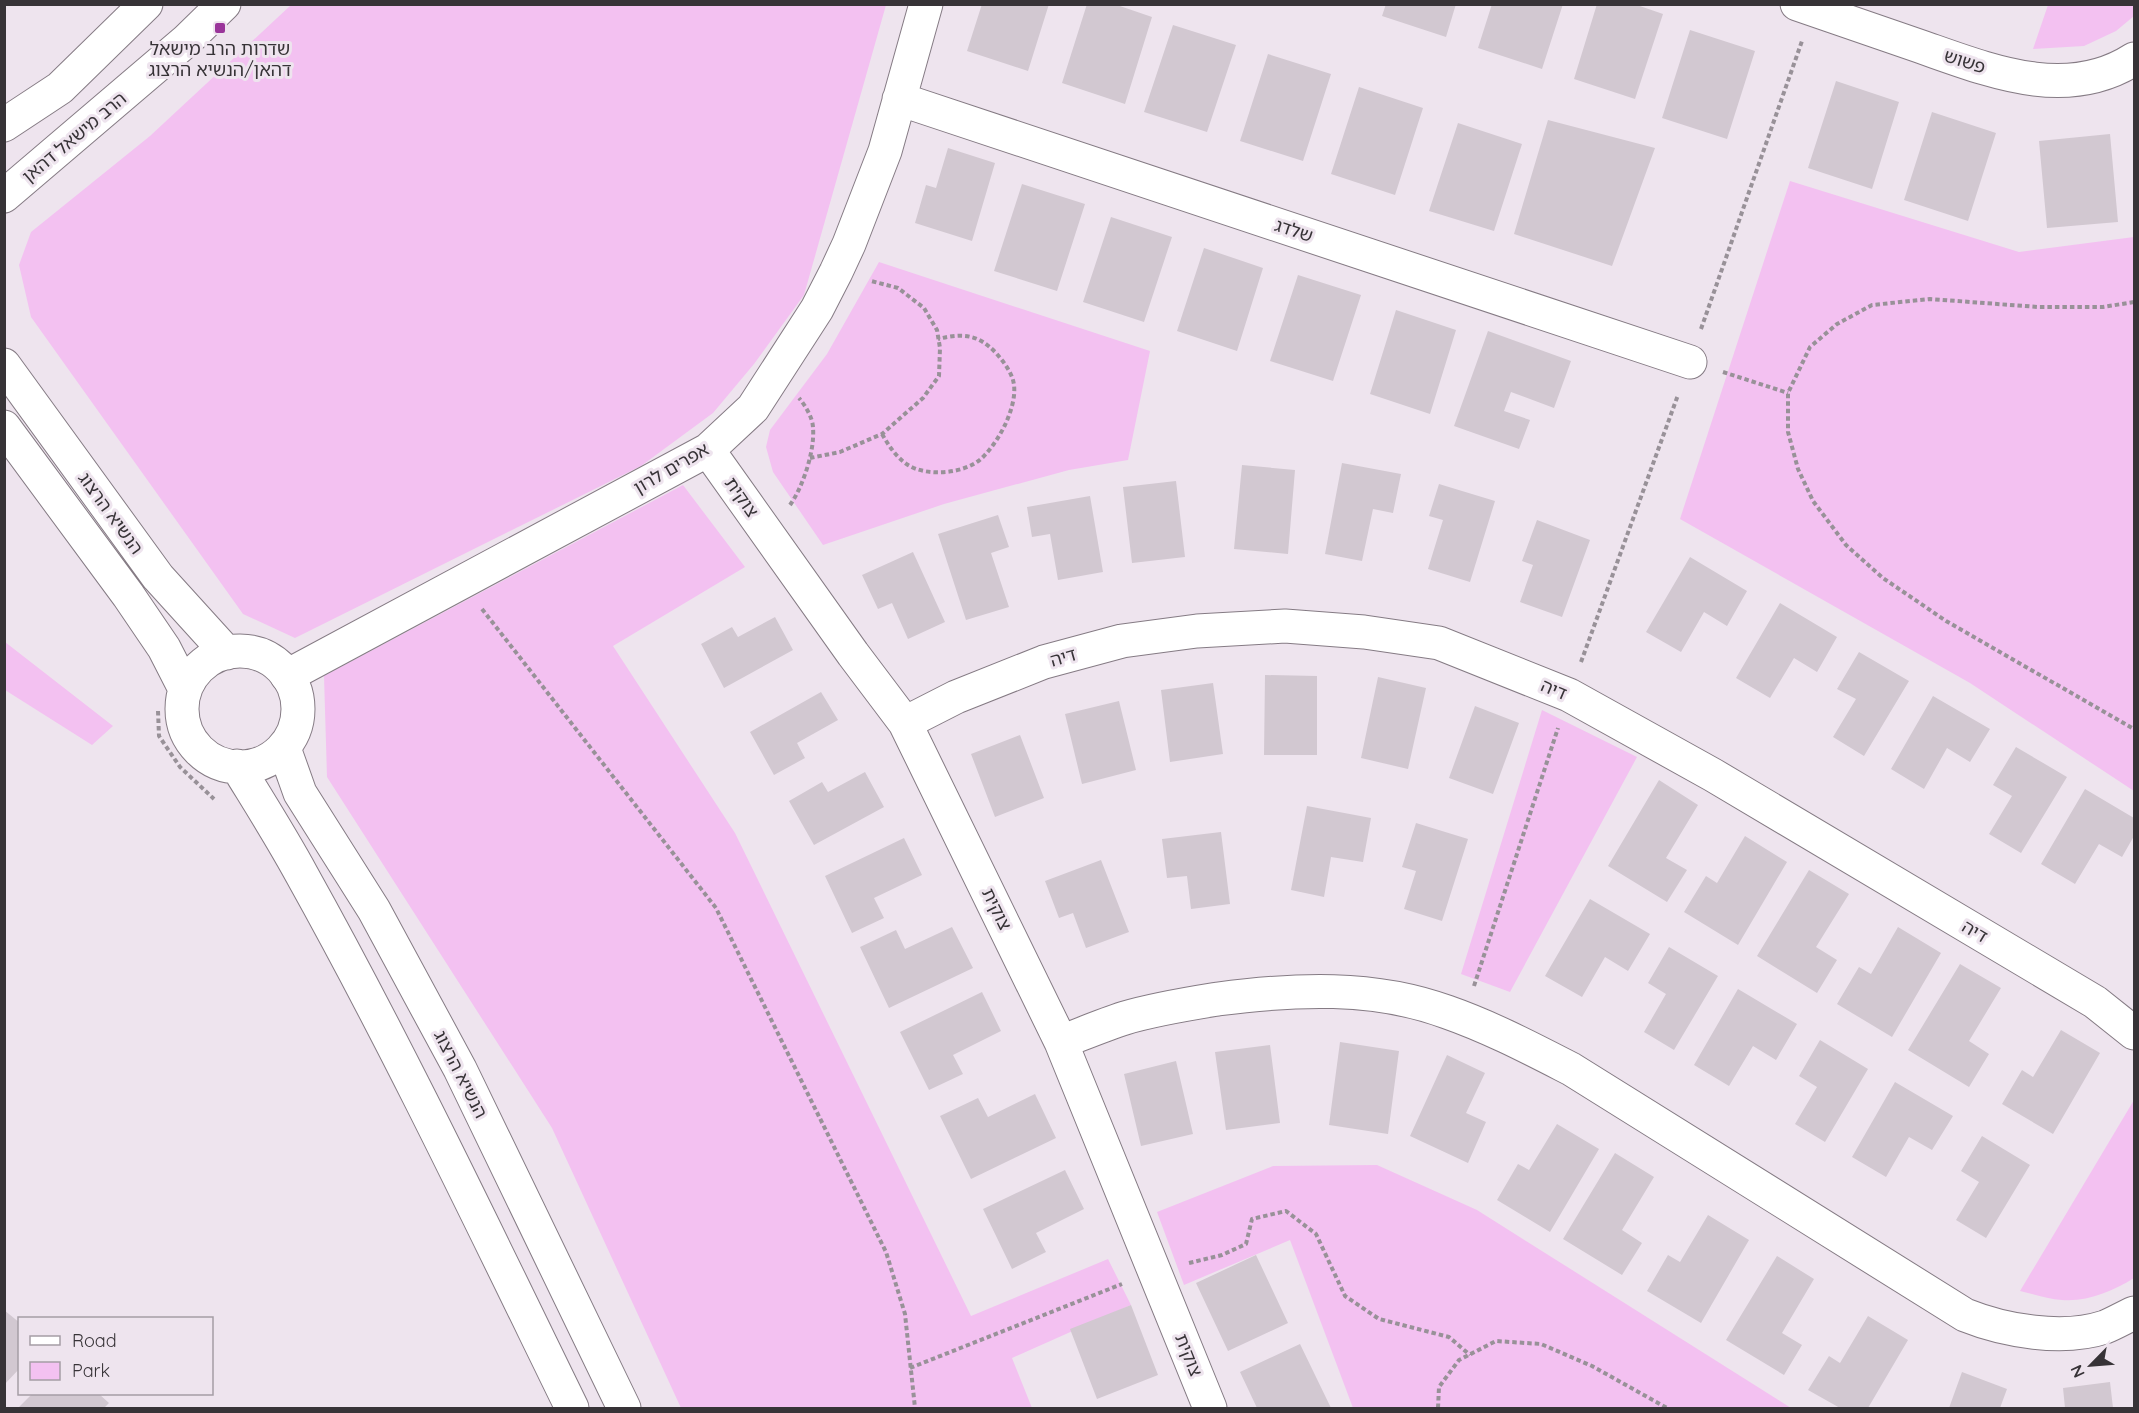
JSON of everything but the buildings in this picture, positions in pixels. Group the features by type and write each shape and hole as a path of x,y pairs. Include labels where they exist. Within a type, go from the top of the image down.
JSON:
{"street":[{"path":"4,125 60,88 146,4"},
{"name":"הרב מישאל דהאן","path":"4,196 187,40 224,4"},
{"name":"אפרים לרון","path":"287,676 708,450 753,408 817,309 849,244 885,151 926,4"},
{"name":"פשוש","path":"1805,7 1988,70 2032,80 2069,81 2105,73 2134,59"},
{"name":"שלדג","path":"899,99 1690,362"},
{"name":"הנשיא הרצוג","path":"4,365 158,577 227,652"},
{"name":"הנשיא הרצוג","path":"4,427 128,595 164,648 185,689"},
{"name":"צוקית","path":"708,450 904,723 1060,1042 1210,1408"},
{"name":"דיה","path":"904,723 956,698 1044,662 1122,641 1197,631 1286,626 1364,632 1439,643 1569,695 1713,775 2095,1002 2134,1033"},
{"path":"238,650 260,654 280,665 287,676 294,684 299,707 295,729 284,748 265,762 243,768 220,764 201,752 187,733 182,711 185,689 197,669 215,655 238,650"},
{"name":"הנשיא הרצוג","path":"284,748 300,793 374,910 460,1069 624,1408"},
{"path":"237,766 302,874 360,985 447,1153 572,1408"},
{"path":"1060,1042 1125,1018 1188,1004 1254,994 1322,990 1388,996 1447,1011 1503,1034 1571,1069 1965,1315 1990,1325 2021,1331 2064,1333 2104,1327 2134,1313"}],"path":[{"path":"1464,1018 1569,695 1690,362 1805,7"},
{"path":"810,458 840,452 882,434 923,398 939,376 937,330 924,308 898,288 836,272"},
{"path":"2134,302 2103,307 2038,307 1929,299 1872,305 1837,324 1810,347 1788,393 1788,432 1798,469 1813,501 1846,545 1882,578 1946,621 2134,729"},
{"path":"882,434 891,450 910,466 936,473 958,471 980,460 996,442 1012,411 1014,382 1003,361 986,342 960,334 938,339"},
{"path":"1690,362 1788,393"},
{"path":"770,536 797,495 810,458 814,427 804,404 777,372"},
{"path":"462,582 716,909 886,1252 905,1314 915,1408"},
{"path":"158,706 159,736 180,767 217,802"},
{"path":"910,1368 1154,1271 1222,1255 1246,1244 1252,1219 1286,1211 1316,1234 1345,1296 1378,1319 1449,1336 1470,1355"},
{"path":"1438,1408 1439,1387 1459,1360 1496,1341 1541,1344 1592,1366 1667,1408"}],"green space":[{"path":"291,5 886,5 804,295 754,364 713,413 641,466 295,638 243,614 31,317 19,265 31,232 150,136"},
{"path":"2048,5 2134,5 2134,16 2116,31 2084,46 2033,49"},
{"path":"1790,181 2019,252 2134,237 2134,791 1970,683 1680,519"},
{"path":"879,262 1150,351 1128,460 1069,470 944,504 823,545 773,472 766,447 770,430 827,354"},
{"path":"683,485 745,567 613,646 735,833 971,1316 1108,1259 1131,1305 1012,1358 1032,1408 681,1408 552,1128 327,777 324,676"},
{"path":"4,642 113,726 92,745 5,690"},
{"path":"1542,710 1637,757 1510,992 1461,974"},
{"path":"2134,1100 2134,1278 2109,1291 2081,1299 2046,1298 2020,1291"},
{"path":"1377,1165 1477,1210 1791,1408 1353,1408 1290,1240 1184,1285 1157,1212 1273,1166"}],"place":[{"name":"שדרות הרב מישאל דהאן/הנשיא הרצוג","path":"220,28"}]}
